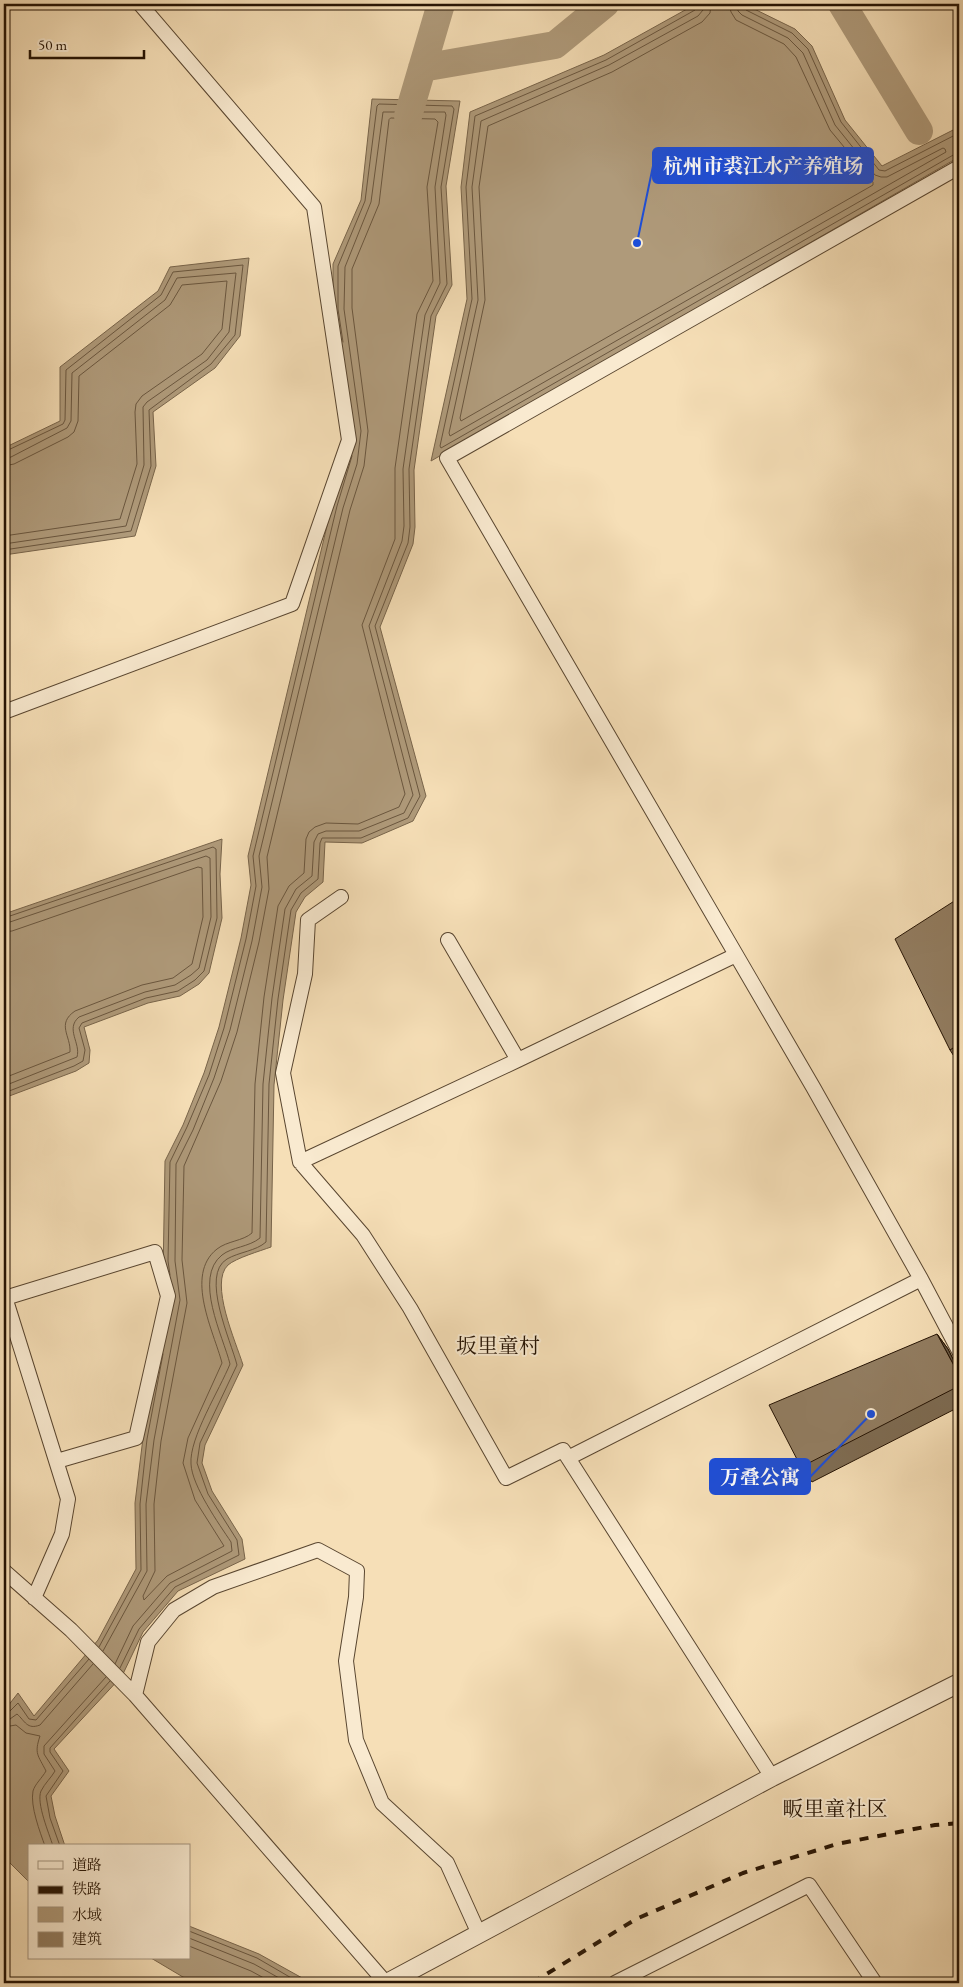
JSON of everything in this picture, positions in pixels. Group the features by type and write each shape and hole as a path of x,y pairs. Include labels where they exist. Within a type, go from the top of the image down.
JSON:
{"street":[{"path":"4,712 292,604 349,440 314,207 140,4"},
{"path":"959,167 447,458 813,1087 921,1279 959,1351"},
{"path":"341,897 308,920 305,974 284,1073 300,1162 363,1235 410,1308 506,1478 563,1450 772,1777"},
{"path":"448,940 518,1060"},
{"path":"300,1162 518,1060 736,954"},
{"path":"34,1598 62,1534 68,1499 4,1296 155,1252 168,1296 136,1438 57,1461"},
{"path":"568,1458 921,1279"},
{"path":"135,1696 148,1642 174,1610 212,1587 318,1550 357,1571 356,1597 346,1660 356,1740 382,1802 447,1863 479,1934"},
{"path":"4,1571 71,1630 135,1696 386,1983 772,1777 959,1683"},
{"path":"615,1983 809,1885 875,1983"}],"water":[{"path":"696,4 744,4 795,29 812,46 845,120 882,166 959,127 959,157 431,461 467,299 461,187 470,112 604,55"},
{"path":"372,99 460,101 446,186 452,285 436,316 414,470 415,527 413,544 380,627 426,796 413,821 362,843 325,842 323,882 305,897 296,912 283,1000 274,1085 271,1247 232,1262 223,1274 221,1285 226,1313 243,1365 205,1445 202,1463 212,1491 242,1539 245,1559 178,1591 143,1632 122,1676 54,1749 69,1771 51,1796 64,1844 28,1844 28,1881 4,1857 4,1711 18,1693 34,1716 98,1640 136,1569 135,1503 143,1438 162,1334 165,1161 183,1125 204,1073 219,1027 241,938 251,885 248,856 332,505 346,461 333,309 333,264 361,200"},
{"path":"249,258 240,336 215,368 153,412 156,466 135,536 4,555 4,448 60,421 60,367 158,291 170,267"},
{"path":"222,839 220,874 222,918 209,973 199,984 180,996 148,1003 84,1027 90,1050 89,1063 76,1071 4,1098 4,914"},
{"path":"190,1926 259,1954 314,1983 193,1983 154,1960 190,1960"}],"building":[{"path":"959,898 959,1044 950,1050 895,939"},
{"path":"937,1334 959,1375 959,1386 801,1467 769,1405"}],"waterway":[{"path":"408,116 441,4"},
{"path":"422,68 555,45 605,4"},
{"path":"842,4 919,131"}],"railway":[{"path":"532,1983 636,1919 743,1873 837,1844 935,1825 959,1823"}],"place":[{"name":"杭州市裘江水产养殖场","path":"637,243"},
{"name":"万叠公寓","path":"871,1414"}],"district":[{"name":"坂里童村","path":"498,1345"},
{"name":"畈里童社区","path":"835,1808"}]}
